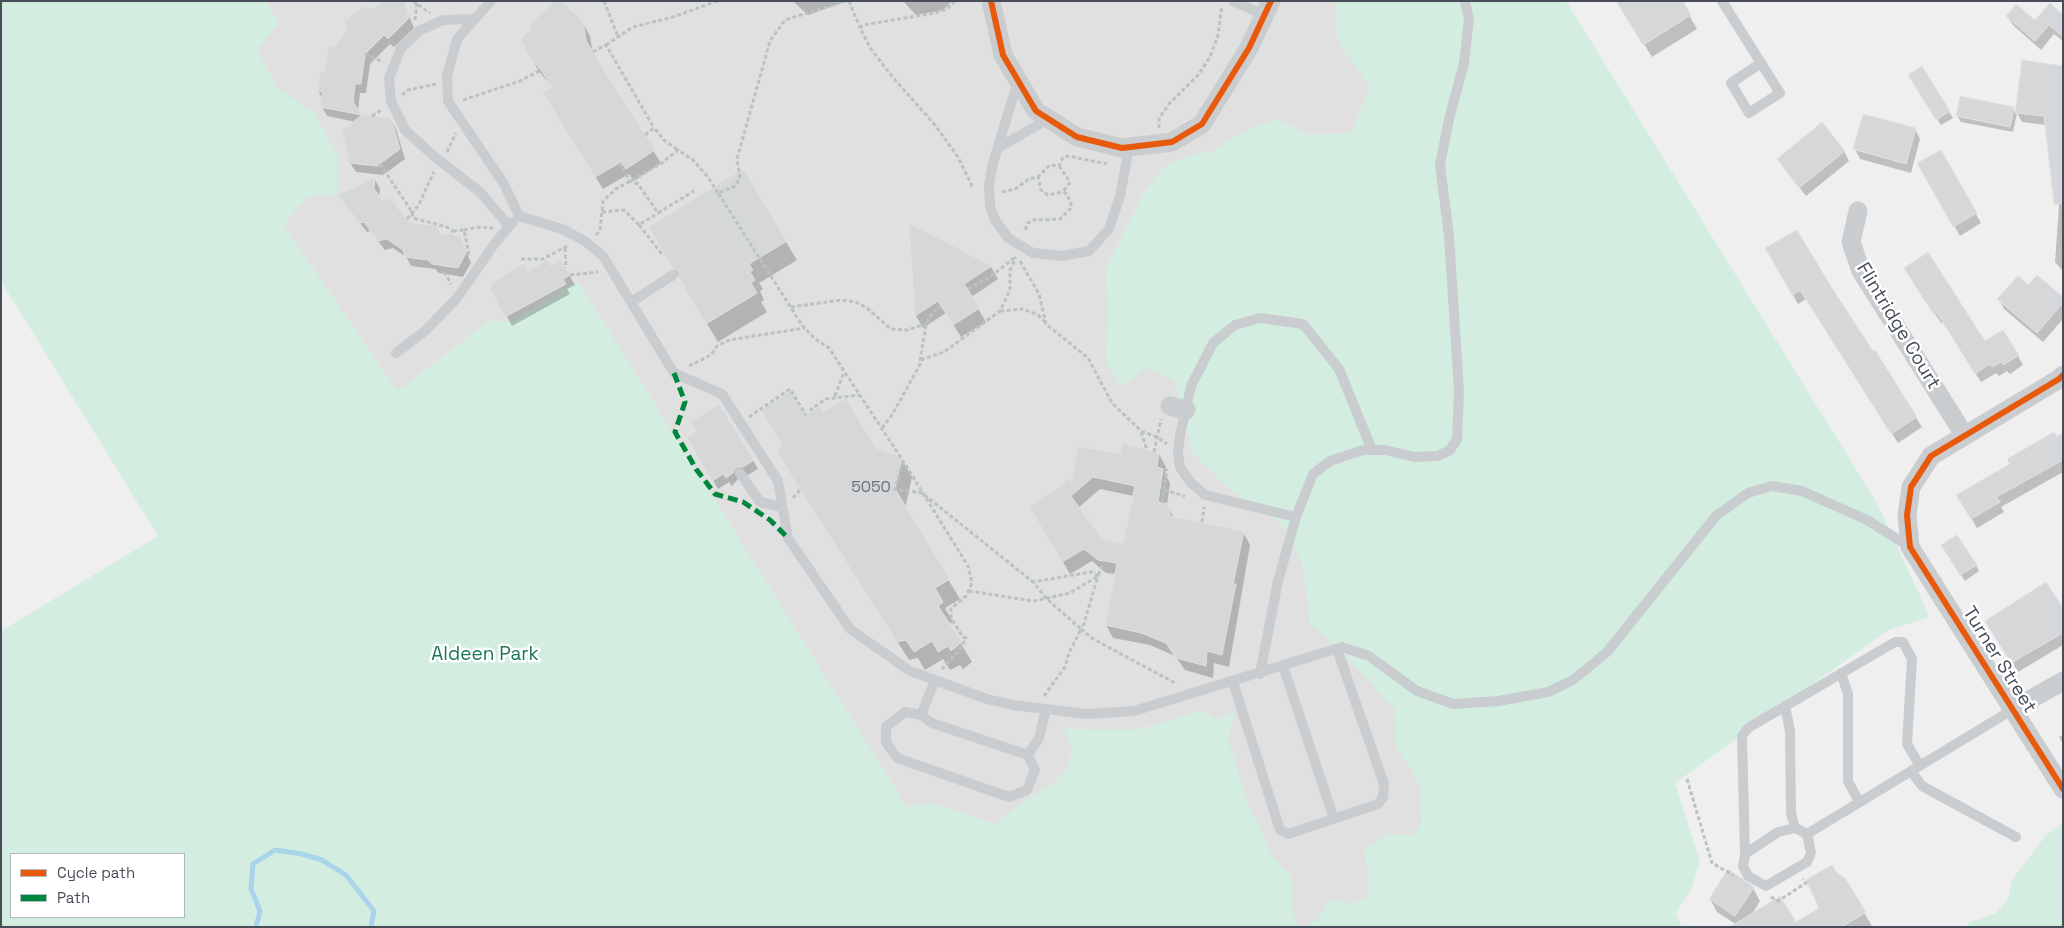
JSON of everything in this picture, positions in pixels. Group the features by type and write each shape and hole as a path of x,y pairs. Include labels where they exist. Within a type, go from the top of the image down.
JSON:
{"street":[{"path":"991,1 1003,55 1036,111 1077,137 1122,148 1172,142 1202,124 1249,48 1268,8"},
{"name":"Flintridge Court","path":"1858,211 1851,242 1861,271 1965,436"},
{"path":"1910,547 1906,515 1911,487 1931,456 2063,375"},
{"name":"Turner Street","path":"1910,547 2063,789"},
{"path":"2012,710 2063,681"}],"lane":[{"path":"490,1 457,39 447,76 448,102 504,184 519,216 562,229 590,245 603,256 674,373 722,394 778,481 788,538 850,629 910,671 986,699 1087,714 1134,711 1342,648 1369,656 1417,691 1453,704 1498,701 1548,692 1573,680 1607,652 1716,516 1748,493 1772,486 1802,491 1867,520 1910,547"},
{"path":"1233,1 1268,8"},
{"path":"1260,674 1278,581 1296,517 1313,474 1330,461 1363,450 1414,457 1438,456 1450,450 1457,439 1459,391 1449,236 1440,165 1449,119 1464,63 1469,19 1465,1"},
{"path":"1722,1 1780,93 1749,112 1731,83 1761,63"},
{"path":"475,20 443,20 419,31 412,37 401,48 389,78 391,101 405,130 436,158 480,192 506,230"},
{"path":"1018,80 989,185 990,206 995,220 1008,238 1033,252 1062,256 1089,251 1109,229 1120,196 1129,147"},
{"path":"998,148 1048,119"},
{"path":"396,353 425,331 457,298 506,230 519,216"},
{"path":"631,302 673,275"},
{"path":"1296,517 1205,495 1191,483 1180,467 1172,411 1191,386 1213,343 1235,324 1260,318 1303,324 1339,369 1372,450"},
{"path":"740,473 760,502 782,507"},
{"path":"1807,834 1811,853 1807,862 1766,886 1748,876 1743,866 1745,854 1742,736 1748,728 1841,673 1895,642 1903,642 1912,659 1908,744 1922,786 2016,837"},
{"path":"1232,682 1280,830 1288,834 1378,804 1383,797 1384,784 1338,649"},
{"path":"1283,666 1334,819"},
{"path":"1841,673 1848,694 1848,781 1859,802"},
{"path":"921,715 938,681"},
{"path":"1785,706 1790,731 1791,812 1795,828"},
{"path":"1028,755 1039,738 1046,709"},
{"path":"1807,834 2012,710"},
{"path":"905,712 921,715 932,722 1028,755 1035,770 1027,790 1008,797 897,758 886,742 886,726 905,712"},
{"path":"1745,854 1778,832 1795,828 1807,834"}],"path":[{"path":"604,1 618,37"},
{"path":"593,52 633,27 673,17 717,1"},
{"path":"718,193 735,186 740,178 737,160 770,41 785,20 847,1 871,49 890,74 935,125 958,157 975,193"},
{"path":"860,28 862,25 935,13 946,9 955,1"},
{"path":"1164,143 1158,124 1159,118 1169,104 1199,74 1210,57 1218,34 1218,22 1223,1"},
{"path":"606,45 654,128 664,140 693,160 708,176 805,328 814,338 829,348 904,462 968,566 972,583 969,591 951,609 951,618 963,638 966,638 961,648 943,666 938,681"},
{"path":"365,54 386,63"},
{"path":"645,135 654,128"},
{"path":"590,245 600,230 603,201 616,188 662,163 678,150"},
{"path":"1059,166 1063,157 1068,156 1094,162 1126,165"},
{"path":"619,163 630,181 638,184 658,213"},
{"path":"380,164 412,212 413,218 453,230 487,227 506,230"},
{"path":"999,191 1008,192 1029,179 1038,177 1050,165 1059,166 1070,182 1063,192 1048,195 1042,190 1038,177"},
{"path":"973,188 977,179"},
{"path":"639,225 694,191"},
{"path":"1025,230 1028,223 1033,220 1054,220 1068,212 1072,207 1071,202 1063,192"},
{"path":"602,212 624,210 639,225 662,254"},
{"path":"450,235 453,230"},
{"path":"464,230 469,255"},
{"path":"521,259 543,259 565,248 575,236"},
{"path":"565,248 566,268"},
{"path":"1013,253 1039,294 1046,324"},
{"path":"1016,256 1023,258"},
{"path":"968,289 990,277 1016,256"},
{"path":"882,428 898,405 923,359 944,352 1000,311 1010,290 1010,270 1016,256"},
{"path":"444,272 451,284"},
{"path":"791,307 841,300 856,302 867,308 890,329 906,330 926,324"},
{"path":"919,364 926,324 932,313 941,306"},
{"path":"1000,311 1023,309 1038,315 1046,324 1088,358 1112,403 1141,432 1147,450"},
{"path":"674,373 711,355 717,346 729,340 805,328"},
{"path":"835,397 844,372"},
{"path":"740,422 790,390 806,414"},
{"path":"812,411 811,409 826,399 860,395"},
{"path":"1154,452 1157,437 1172,411"},
{"path":"1141,432 1157,437"},
{"path":"904,462 895,489 922,493 1033,582 1046,598 1093,639 1185,689 1199,692"},
{"path":"1162,503 1168,462"},
{"path":"1164,490 1189,497"},
{"path":"1046,709 1044,696 1066,667 1069,653 1081,629 1104,561"},
{"path":"1033,582 1091,572 1098,576"},
{"path":"969,591 1034,601 1070,593 1098,576"},
{"path":"947,620 951,618"}],"shaded area":[{"path":"1,1 1553,1 1912,585 1369,927 966,927 158,536"}],"green space":[{"name":"Aldeen Park","path":"1,1 266,1 279,23 257,50 278,88 314,112 337,154 337,195 308,196 284,225 397,391 490,320 511,322 578,281 907,807 932,803 995,824 1020,804 1055,782 1065,770 1073,750 1064,729 1136,730 1204,710 1216,720 1235,711 1228,739 1247,800 1273,857 1291,876 1293,914 1300,927 1,927 1,631 158,536 1,281"},
{"path":"1336,1 1566,1 1877,503 1930,617 1888,630 1675,783 1700,862 1691,890 1676,913 1682,927 1306,927 1317,919 1325,906 1333,899 1350,904 1368,897 1368,873 1364,850 1388,833 1412,836 1422,823 1419,783 1396,747 1395,710 1351,662 1310,623 1302,562 1281,523 1232,492 1194,455 1174,380 1146,368 1122,387 1106,362 1108,308 1105,271 1145,191 1163,167 1185,157 1213,151 1233,137 1276,118 1309,135 1351,133 1370,86 1337,41"},
{"path":"2062,823 2063,927 1968,927 1967,923 1996,913 2008,899 2012,880 2046,835"}],"building":[{"path":"383,1 405,1 409,18 388,39 384,35 365,54 361,84 355,84 353,102 362,115 320,107 323,92 317,91 320,73 324,71 329,47 335,46 347,29 344,21 365,6 373,8"},
{"path":"555,1 561,1 583,21 586,41 655,150 626,169 621,162 595,177 543,93 552,87 541,70 529,57 521,39 532,28 530,24"},
{"path":"1616,1 1683,1 1691,15 1643,45"},
{"path":"2050,3 2063,15 2063,37 2049,25 2035,41 2006,16 2016,4 2035,20"},
{"path":"2022,60 2063,66 2063,204 2054,204 2044,116 2015,113"},
{"path":"1922,66 1950,111 1936,120 1908,75"},
{"path":"1960,96 2014,107 2010,127 1956,116"},
{"path":"1863,114 1916,128 1906,164 1853,149"},
{"path":"362,115 391,118 400,149 377,166 349,163 342,130"},
{"path":"1822,122 1845,151 1799,188 1777,159"},
{"path":"1941,150 1977,213 1953,227 1917,163"},
{"path":"743,169 787,241 749,264 753,270 750,272 755,280 751,283 757,293 706,324 679,278 679,272 673,268 648,227"},
{"path":"375,178 374,189 382,200 390,198 409,222 438,226 438,233 461,236 466,253 458,268 432,264 428,260 405,257 403,250 387,239 378,241 364,222 360,223 337,195"},
{"path":"909,223 992,266 964,284 980,308 953,325 938,301 915,316"},
{"path":"1797,230 1832,288 1873,351 1875,350 1917,417 1891,434 1800,290 1792,295 1765,248"},
{"path":"1928,252 1985,341 2003,330 2019,355 2003,365 2001,362 1992,367 1990,364 1975,374 1937,313 1934,315 1904,268"},
{"path":"547,259 551,266 561,260 570,275 563,279 566,284 505,317 490,289 492,283 524,263 529,271"},
{"path":"2037,275 2063,297 2063,303 2037,333 1997,299 2018,276 2028,285"},
{"path":"790,391 806,415 820,406 823,412 846,398 876,448 902,457 895,489 950,579 935,588 943,602 938,606 962,642 951,651 948,646 938,652 932,641 914,652 906,640 897,642 776,451 782,446 761,410"},
{"path":"719,404 754,460 743,467 737,467 726,478 723,474 712,481 687,438 696,431 690,422"},
{"path":"2054,432 2057,436 2063,433 2063,460 1996,497 2000,502 1971,519 1956,495 2010,464 2007,459"},
{"path":"1122,443 1159,453 1157,467 1163,469 1158,502 1168,504 1170,516 1244,531 1233,584 1236,584 1222,655 1207,651 1206,666 1176,658 1166,643 1141,633 1105,625 1117,563 1098,560 1084,549 1062,562 1029,506 1064,484 1066,479 1071,481 1078,446 1120,454","holes":["1093,477 1135,486 1123,543 1102,539 1071,496"]},
{"path":"1957,535 1977,565 1960,575 1941,545"},
{"path":"2046,582 2063,608 2063,633 2011,663 1985,621"},
{"path":"1832,865 1836,872 1845,878 1866,912 1842,927 1730,927 1780,896 1796,922 1819,908 1806,880"},
{"path":"1728,869 1754,887 1735,916 1709,899"}],"waterway":[{"path":"256,927 260,911 251,889 253,864 275,850 302,854 322,860 346,875 374,911 371,927"}],"marked path":[{"path":"674,373 685,402 675,432 696,469 715,494 743,502 770,520 788,538"}],"cycle path":[{"path":"991,1 1003,55 1036,111 1077,137 1122,148 1172,142 1202,124 1249,48 1271,1"},
{"path":"2063,375 1931,456 1911,487 1907,515 1910,547 2063,789"}]}
